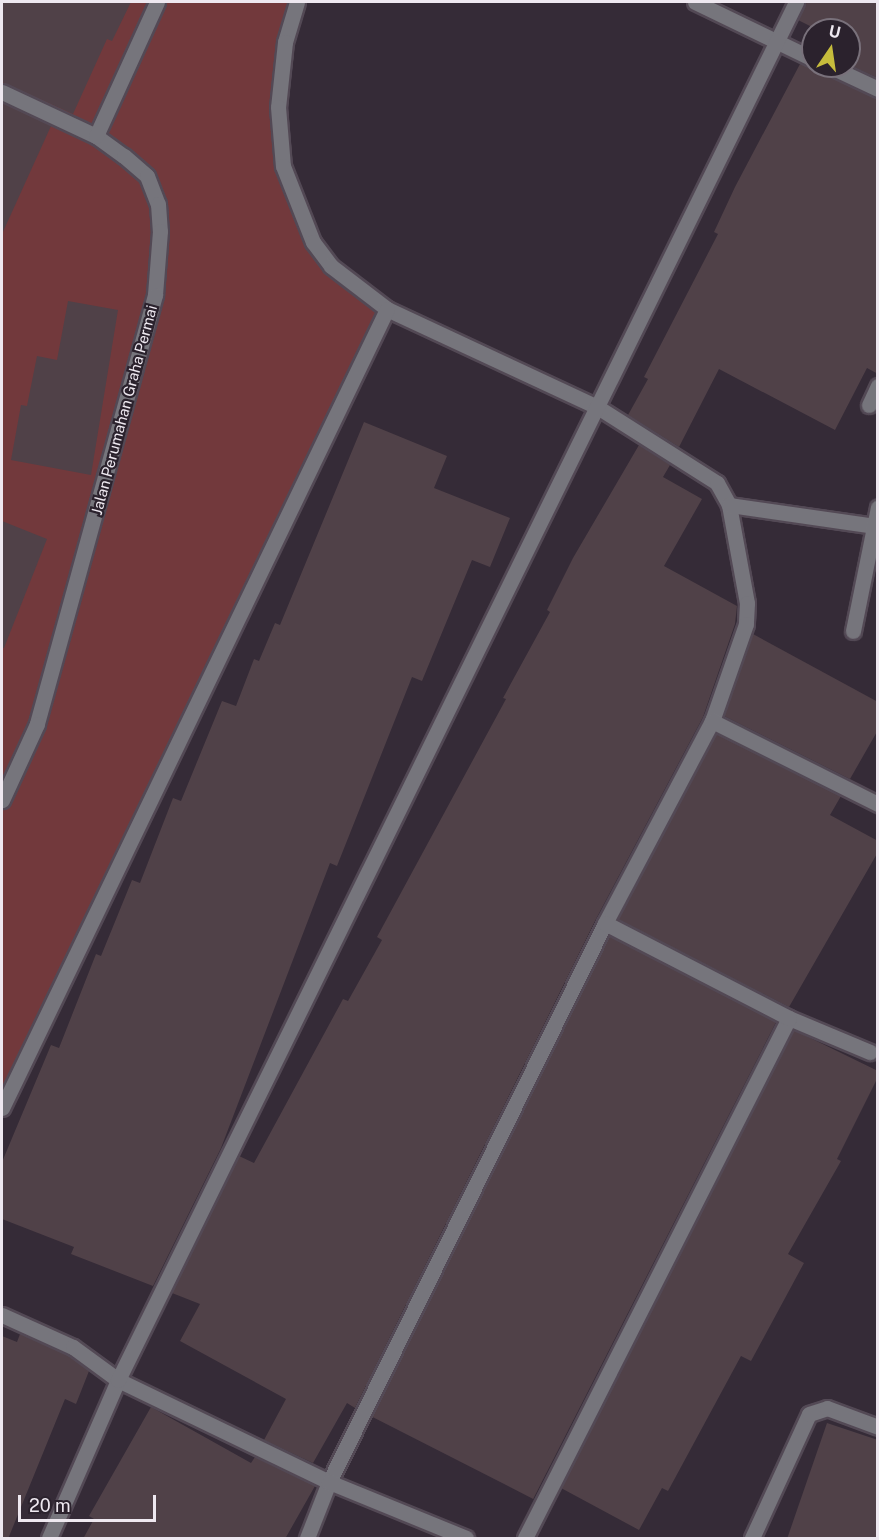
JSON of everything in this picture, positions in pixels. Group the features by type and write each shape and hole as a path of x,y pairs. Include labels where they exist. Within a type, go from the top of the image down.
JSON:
{"street":[{"path":"96,136 157,2"},
{"path":"297,2 285,42 278,107 283,166 313,242 331,266 387,309 599,408 717,483 729,505 745,579 746,624 712,721 605,923 329,1482 307,1539"},
{"path":"695,2 801,53"},
{"path":"49,1539 118,1380 599,408 796,2"},
{"path":"855,78 878,89"},
{"name":"Jalan Perumahan Graha Permai","path":"2,92 96,136 147,176 158,204 155,295 37,724 2,800"},
{"path":"2,1108 387,309"},
{"path":"869,405 878,386"},
{"path":"729,505 874,526"},
{"path":"853,631 878,507"},
{"path":"712,721 878,804"},
{"path":"605,923 789,1018 870,1052"},
{"path":"525,1539 789,1018"},
{"path":"2,1316 73,1347 118,1380 329,1482 466,1539"},
{"path":"752,1539 809,1414 827,1408 878,1427"}],"shaded area":[{"path":"2,2 297,2 285,42 283,166 313,243 387,309 2,1108"}],"building":[{"path":"2,2 131,2 112,41 107,39 73,114 2,82"},
{"path":"806,2 878,2 878,78 861,70 861,18 801,18 801,22 798,20"},
{"path":"800,64 801,78 832,78 878,99 878,374 867,368 835,430 719,369 679,447 628,415 648,379 644,377 718,234 714,232 735,187"},
{"path":"2,103 51,126 2,234"},
{"path":"68,301 118,310 91,475 11,460 21,405 27,406 37,356 57,360"},
{"path":"364,422 447,456 434,488 510,518 490,567 472,560 422,681 412,677 337,866 330,863 221,1148 153,1286 71,1254 74,1247 2,1219 2,1162 51,1045 59,1048 96,954 101,956 132,880 140,883 173,798 181,801 222,701 236,706 254,659 259,661 275,623 280,625"},
{"path":"639,445 670,465 663,477 702,499 664,566 737,606 735,624 703,717 596,919 355,1408 347,1403 313,1463 264,1440 286,1399 180,1341 200,1304 172,1293 239,1156 254,1163 343,999 348,1001 382,940 377,937 506,699 503,698 550,612 547,610 573,558"},
{"path":"2,521 47,539 4,648 2,648"},
{"path":"753,634 878,702 878,730 850,779 724,716"},
{"path":"716,734 841,796 830,815 878,841 878,852 789,1007 618,919"},
{"path":"609,936 777,1021 533,1499 366,1414"},
{"path":"794,1030 878,1071 878,1077 837,1159 841,1161 788,1254 804,1263 751,1361 741,1356 668,1491 662,1488 639,1530 561,1488"},
{"path":"20,1334 68,1355 89,1371 76,1404 65,1399 8,1539 2,1539 2,1336 17,1342"},
{"path":"151,1407 251,1463 255,1457 315,1486 285,1539 83,1539 94,1519 89,1516"},
{"path":"827,1423 878,1440 878,1539 787,1539"}]}
